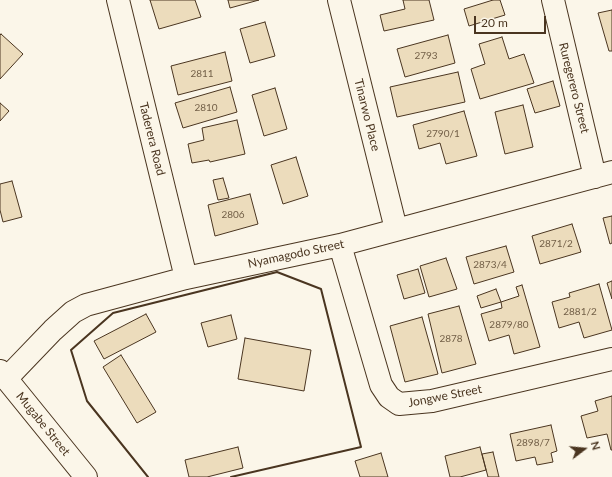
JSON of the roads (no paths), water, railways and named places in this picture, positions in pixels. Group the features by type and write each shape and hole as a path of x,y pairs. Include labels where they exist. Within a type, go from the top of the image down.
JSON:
{"street":[{"name":"Taderera Road","path":"118,0 186,278"},
{"name":"Tinarwo Place","path":"339,0 396,229"},
{"name":"Ruregerero Street","path":"553,0 604,174"},
{"name":"Nyamagodo Street","path":"3,375 73,312 86,305 186,278 340,245 604,174"},
{"name":"Jongwe Street","path":"340,245 381,385 389,397 399,404 432,401 612,359"},
{"name":"Mugabe Street","path":"3,375 86,477"}]}
